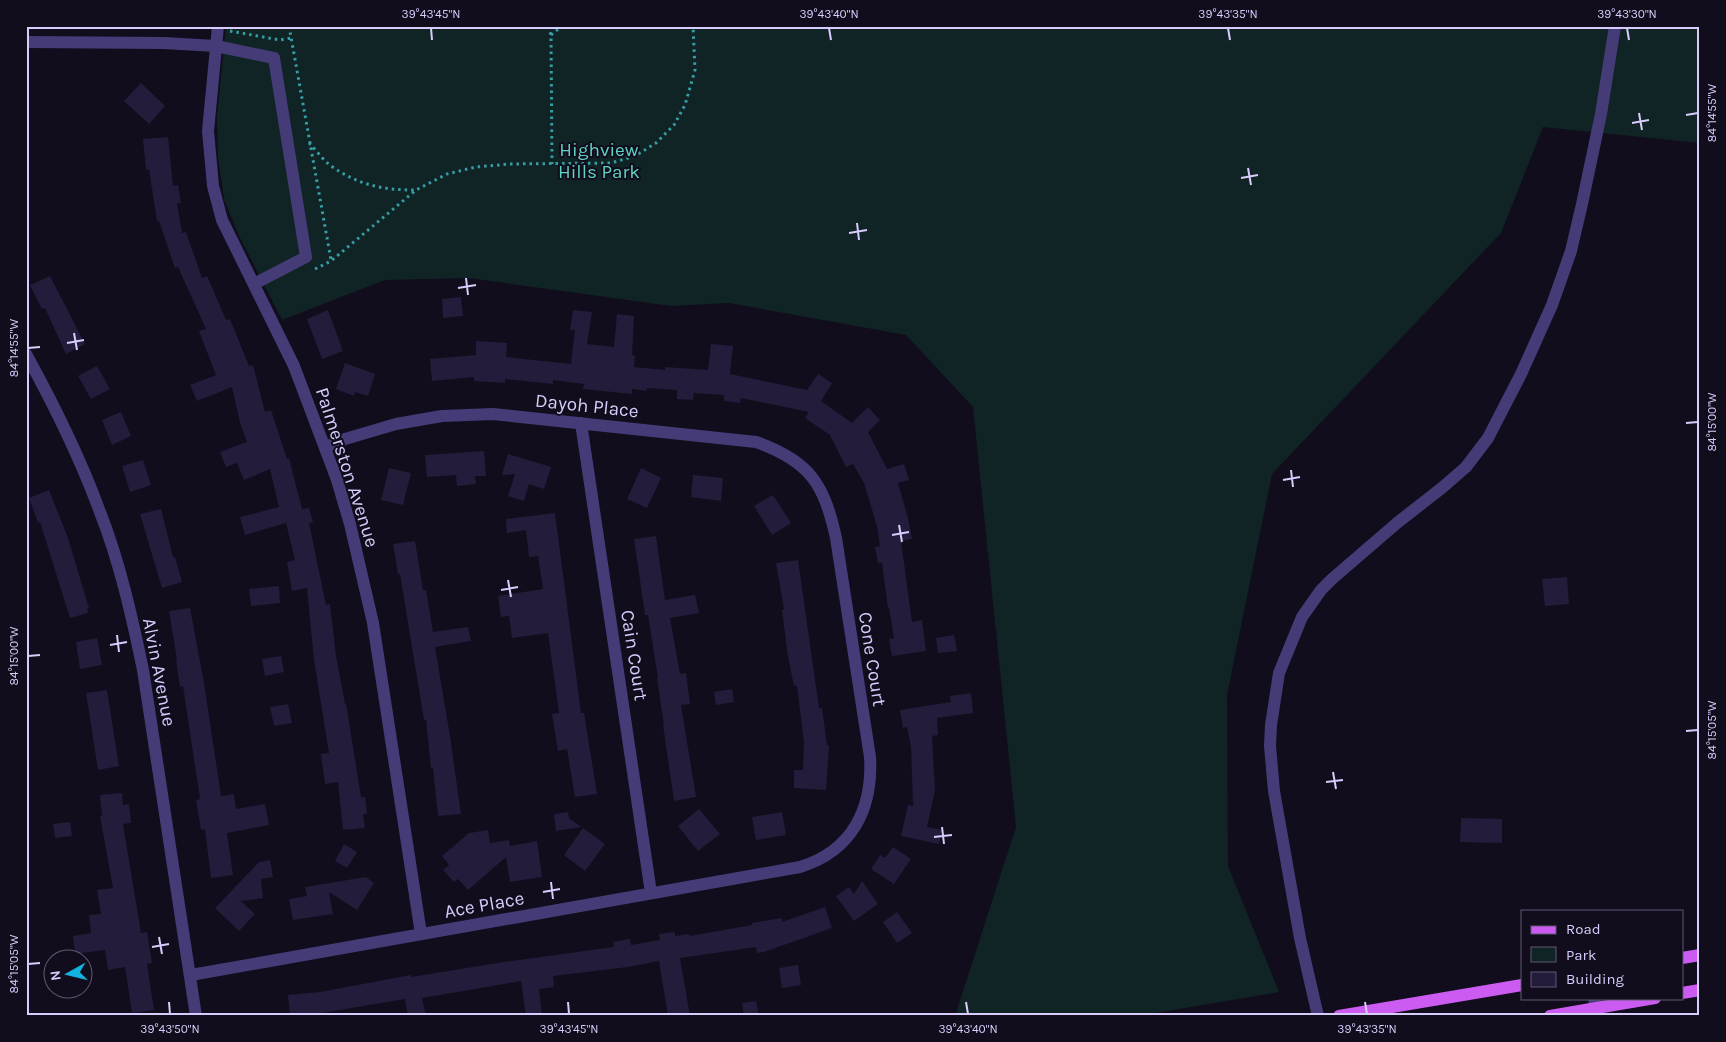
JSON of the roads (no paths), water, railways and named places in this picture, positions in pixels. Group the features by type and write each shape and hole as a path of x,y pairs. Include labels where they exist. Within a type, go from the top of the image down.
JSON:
{"main road":[{"path":"1684,958 1700,955"},
{"path":"1339,1016 1521,985"},
{"path":"1684,994 1700,990"},
{"path":"1550,1016 1643,1000"}],"street":[{"path":"1318,1016 1300,938 1274,791 1270,746 1271,725 1279,673 1302,617 1321,590 1390,529 1443,487 1466,466 1488,438 1521,374 1552,305 1571,251 1601,114 1615,26"},
{"name":"Palmerston Avenue","path":"222,28 216,46 208,131 213,186 222,220 294,366 325,447 350,524 373,623 421,934"},
{"path":"26,42 164,43 216,46 274,58 306,257 254,284"},
{"name":"Alvin Avenue","path":"26,354 71,441 100,512 111,543 134,628 143,670 196,1016"},
{"name":"Dayoh Place","path":"325,447 353,436 396,424 442,416 492,414 581,423 756,442 773,448 796,462 816,480 825,499"},
{"name":"Cain Court","path":"581,423 651,893"},
{"name":"Cone Court","path":"825,499 836,538 870,757 870,788 857,823"},
{"name":"Ace Place","path":"191,974 727,881 811,864 822,859 840,845 857,823"}],"park label":[{"name":"Highview Hills Park","path":"599,160"}]}
